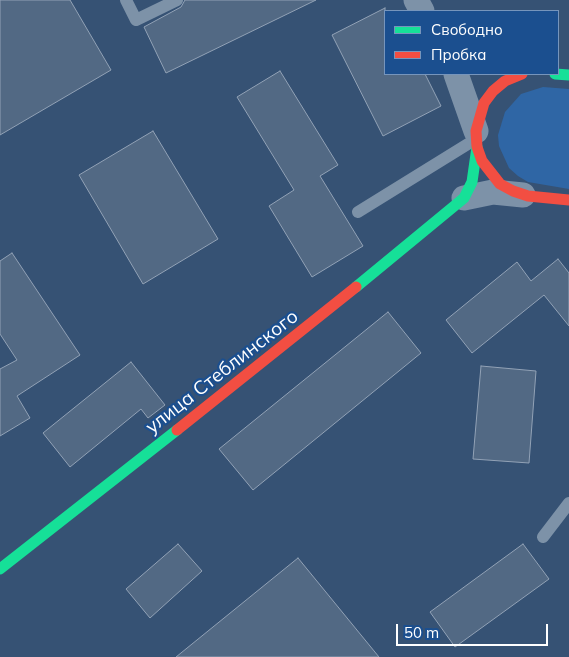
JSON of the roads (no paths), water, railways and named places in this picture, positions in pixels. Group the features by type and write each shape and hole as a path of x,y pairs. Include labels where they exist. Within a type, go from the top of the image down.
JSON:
{"street":[{"path":"456,75 486,167 500,184 528,196"},
{"path":"464,198 472,182 476,139 484,103 504,81 519,75"},
{"path":"464,198 493,192 569,200"},
{"name":"улица Стеблинского","path":"0,569 299,334 464,198"}],"lane":[{"path":"126,0 136,20 177,0"},
{"path":"358,212 476,139"},
{"path":"543,537 569,503"}]}
